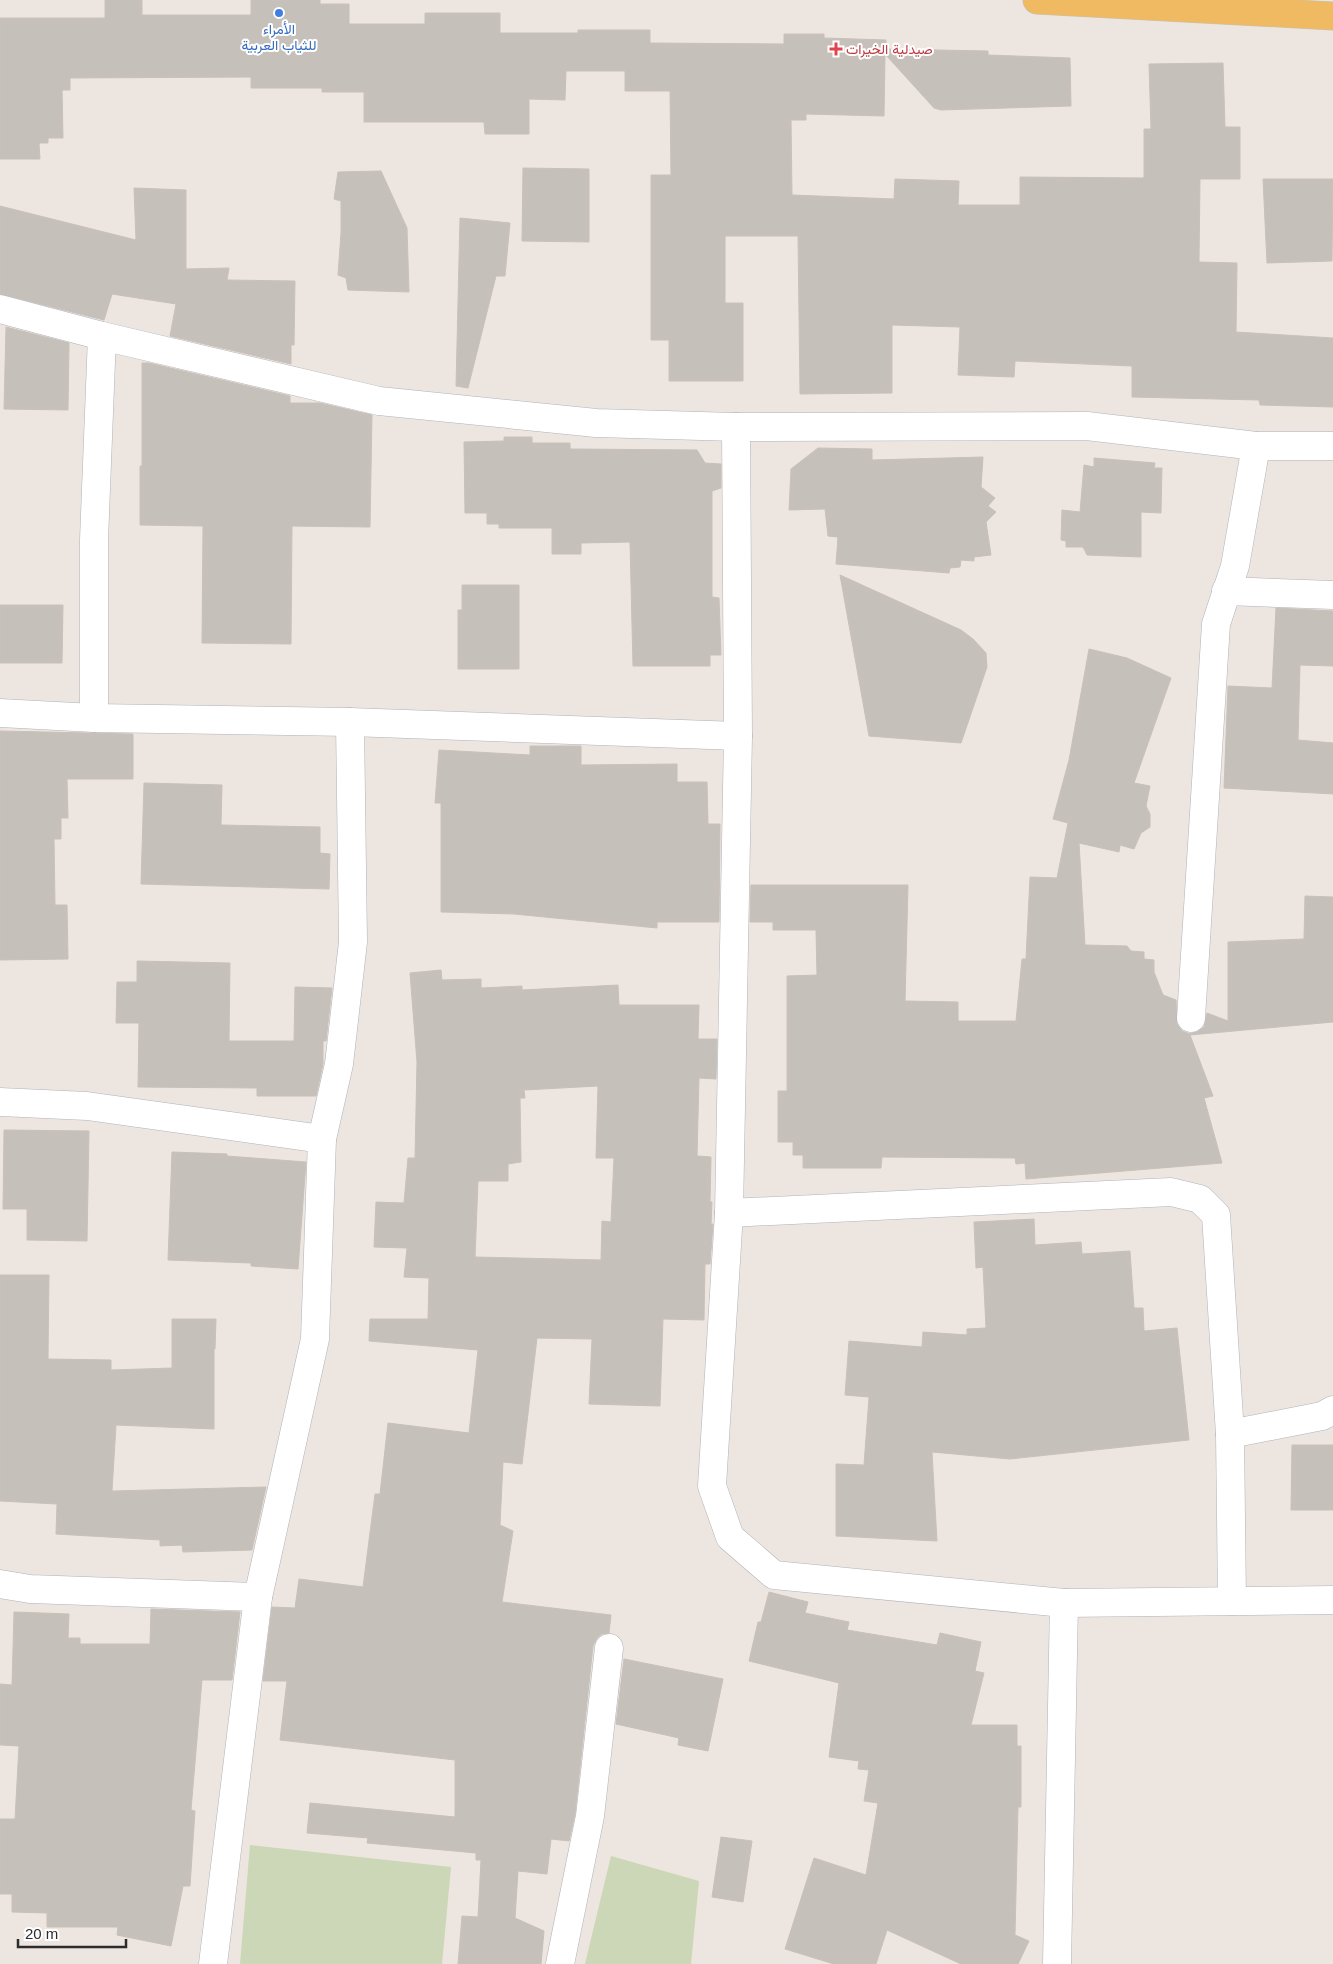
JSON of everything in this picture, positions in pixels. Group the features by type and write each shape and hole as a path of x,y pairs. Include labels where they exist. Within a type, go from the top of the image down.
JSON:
{"main road":[{"path":"1037,0 1333,16"}],"street":[{"path":"0,309 102,336 380,401 596,423 736,427 1087,426 1256,446 1333,446"},
{"path":"94,718 94,540 102,336"},
{"path":"736,427 738,736 729,1214 712,1486 730,1538 774,1575 1064,1603 1333,1600"},
{"path":"1191,1018 1216,624 1235,566 1256,446"},
{"path":"1226,591 1333,595"},
{"path":"0,713 94,718 350,722 738,736"},
{"path":"213,1964 258,1597 315,1339 322,1139 339,1064 353,942 350,722"},
{"path":"0,1102 87,1106 322,1139"},
{"path":"729,1214 1171,1192 1200,1198 1216,1215 1230,1434 1232,1601"},
{"path":"1230,1434 1322,1416 1333,1410"},
{"path":"0,1584 30,1589 258,1597"},
{"path":"1057,1964 1064,1603"},
{"path":"560,1964 590,1816 609,1648"}],"green space":[{"path":"250,1845 451,1867 442,1964 240,1964"},
{"path":"611,1856 699,1881 691,1964 585,1964"}],"building":[{"path":"105,0 142,0 142,15 251,15 251,0 320,0 320,4 349,4 349,24 425,24 425,13 500,13 500,33 578,33 578,30 650,30 650,43 784,44 784,34 824,34 824,38 886,40 886,49 988,51 988,55 1070,58 1071,106 941,110 934,108 885,54 884,116 806,114 806,120 791,120 792,195 894,199 895,179 959,181 958,205 1020,205 1020,177 1144,178 1144,129 1151,129 1149,64 1223,63 1225,127 1240,127 1240,179 1200,179 1199,262 1237,263 1236,332 1333,338 1333,407 1260,405 1259,400 1132,397 1132,366 1015,361 1014,377 958,375 960,327 892,325 892,393 800,394 798,236 725,236 725,303 743,303 743,381 669,381 669,340 651,340 651,175 671,175 670,91 625,91 625,71 566,71 565,100 529,99 529,134 485,134 484,122 364,122 364,92 322,92 322,88 251,88 251,77 70,78 70,90 62,90 63,138 48,138 48,143 39,143 40,159 0,159 0,18 105,18"},
{"path":"523,168 589,169 589,242 522,241"},
{"path":"381,171 407,228 409,292 348,290 346,278 338,275 341,201 334,199 338,172"},
{"path":"1263,179 1333,179 1332,261 1267,263"},
{"path":"134,188 186,190 186,269 229,268 227,280 295,281 294,345 291,345 291,364 170,336 176,304 112,294 104,320 0,294 0,206 136,240"},
{"path":"460,218 510,223 505,276 496,276 468,388 456,386"},
{"path":"6,327 69,343 68,410 4,409"},
{"path":"142,363 149,363 290,396 290,403 320,403 372,415 370,527 292,526 291,644 202,643 203,526 140,525"},
{"path":"504,437 532,437 532,443 570,443 570,449 697,450 705,463 721,464 721,488 712,491 712,597 719,598 721,655 710,655 710,666 633,666 630,542 581,543 581,554 552,554 552,528 499,528 499,524 487,524 487,513 465,513 464,442 504,441"},
{"path":"818,448 872,449 872,460 983,457 981,487 995,498 988,506 996,512 986,522 991,555 974,557 974,561 961,560 960,567 950,568 949,573 836,564 838,537 828,536 825,509 789,510 791,469"},
{"path":"1094,458 1155,463 1154,468 1162,468 1161,513 1141,512 1141,557 1087,555 1083,547 1066,547 1066,541 1061,540 1062,510 1080,512 1084,465 1094,467"},
{"path":"840,575 961,630 973,639 986,653 987,667 961,743 869,736"},
{"path":"462,585 519,585 519,669 458,669 458,610 462,610"},
{"path":"0,605 63,605 62,663 0,663"},
{"path":"1276,608 1333,611 1333,666 1300,665 1298,740 1333,743 1333,794 1224,788 1228,686 1272,688"},
{"path":"1089,649 1127,658 1171,678 1134,783 1150,786 1146,806 1150,814 1150,827 1141,833 1134,849 1120,845 1119,852 1079,843 1085,945 1127,946 1131,951 1144,952 1144,959 1154,960 1154,972 1163,995 1176,1000 1177,1024 1182,1031 1190,1034 1204,1027 1207,1013 1228,1021 1228,942 1304,939 1305,896 1333,897 1333,1022 1190,1035 1213,1096 1204,1098 1222,1163 1026,1179 1025,1163 1016,1164 1015,1158 882,1157 881,1168 803,1168 803,1155 793,1155 793,1142 778,1142 778,1091 787,1091 787,976 817,975 816,930 773,930 773,922 750,922 751,885 908,885 905,1001 958,1002 958,1021 1016,1021 1022,959 1026,959 1030,877 1057,878 1068,823 1053,819 1069,760"},
{"path":"0,731 133,734 133,779 67,779 68,818 61,818 61,839 54,839 55,905 67,905 68,959 0,960"},
{"path":"530,746 581,746 581,765 677,764 677,782 707,782 708,824 720,824 719,922 657,922 657,928 514,914 441,912 441,803 435,803 439,750 530,755"},
{"path":"144,783 222,785 221,825 320,827 320,853 330,854 329,889 141,884"},
{"path":"137,961 230,963 229,1041 294,1041 295,987 332,988 326,1041 323,1041 323,1064 316,1096 257,1096 257,1088 138,1087 139,1023 116,1023 117,982 137,982"},
{"path":"441,970 442,980 481,979 481,988 522,986 522,990 618,985 619,1005 699,1005 698,1039 717,1039 716,1079 699,1078 697,1156 711,1157 710,1202 712,1202 711,1224 713,1224 710,1264 705,1264 704,1320 663,1319 660,1406 589,1404 592,1339 537,1338 522,1464 503,1462 500,1525 513,1531 502,1602 611,1615 609,1633 602,1634 597,1638 593,1646 575,1814 569,1841 551,1839 547,1874 518,1871 515,1918 544,1931 541,1964 458,1964 462,1916 478,1917 481,1860 476,1860 476,1853 367,1843 368,1838 307,1833 310,1803 455,1817 455,1760 280,1740 287,1681 263,1681 272,1607 295,1608 299,1579 363,1587 375,1494 380,1494 388,1423 469,1433 478,1350 369,1341 370,1319 428,1319 429,1278 404,1277 407,1248 374,1247 376,1202 404,1203 408,1158 415,1158 417,1062 410,973","holes":["598,1086 596,1158 614,1158 611,1222 602,1221 601,1260 475,1257 478,1181 508,1181 508,1164 521,1162 520,1098 525,1098 524,1090"]},
{"path":"4,1130 89,1131 87,1241 27,1240 27,1209 3,1209"},
{"path":"172,1152 227,1154 227,1156 306,1162 298,1269 251,1266 251,1263 168,1260"},
{"path":"1034,1219 1035,1245 1081,1242 1082,1254 1130,1251 1134,1308 1143,1308 1144,1331 1177,1328 1189,1440 1010,1459 932,1452 937,1541 836,1536 836,1464 864,1465 869,1397 845,1395 849,1341 922,1347 923,1332 967,1335 967,1329 986,1328 983,1267 976,1268 974,1222"},
{"path":"0,1275 49,1275 48,1359 111,1360 111,1370 172,1368 172,1319 216,1319 214,1429 116,1425 112,1491 266,1487 252,1550 183,1552 182,1545 160,1546 160,1540 56,1534 57,1504 0,1501"},
{"path":"1292,1445 1333,1445 1333,1510 1291,1510"},
{"path":"769,1592 808,1602 805,1613 849,1622 847,1630 937,1645 940,1633 981,1642 975,1671 984,1673 971,1725 1017,1725 1017,1746 1021,1746 1021,1807 1018,1807 1015,1935 1029,1941 1018,1964 961,1964 887,1930 876,1964 834,1964 785,1949 814,1858 866,1875 878,1803 864,1801 869,1770 858,1769 859,1761 829,1757 839,1683 749,1661 758,1622 761,1622"},
{"path":"151,1609 240,1612 232,1680 202,1680 191,1810 195,1811 190,1886 183,1886 171,1946 117,1935 118,1927 47,1927 47,1913 12,1912 12,1894 0,1894 0,1819 15,1819 19,1746 0,1745 0,1684 12,1685 14,1612 69,1614 68,1638 80,1638 80,1644 150,1644"},
{"path":"624,1659 723,1679 708,1751 678,1745 679,1738 616,1724"},
{"path":"721,1837 752,1841 743,1902 712,1897"}],"place":[{"name":"الأمراء للثياب العربية","path":"279,13"},
{"name":"صيدلية الخيرات","path":"836,49"}]}
